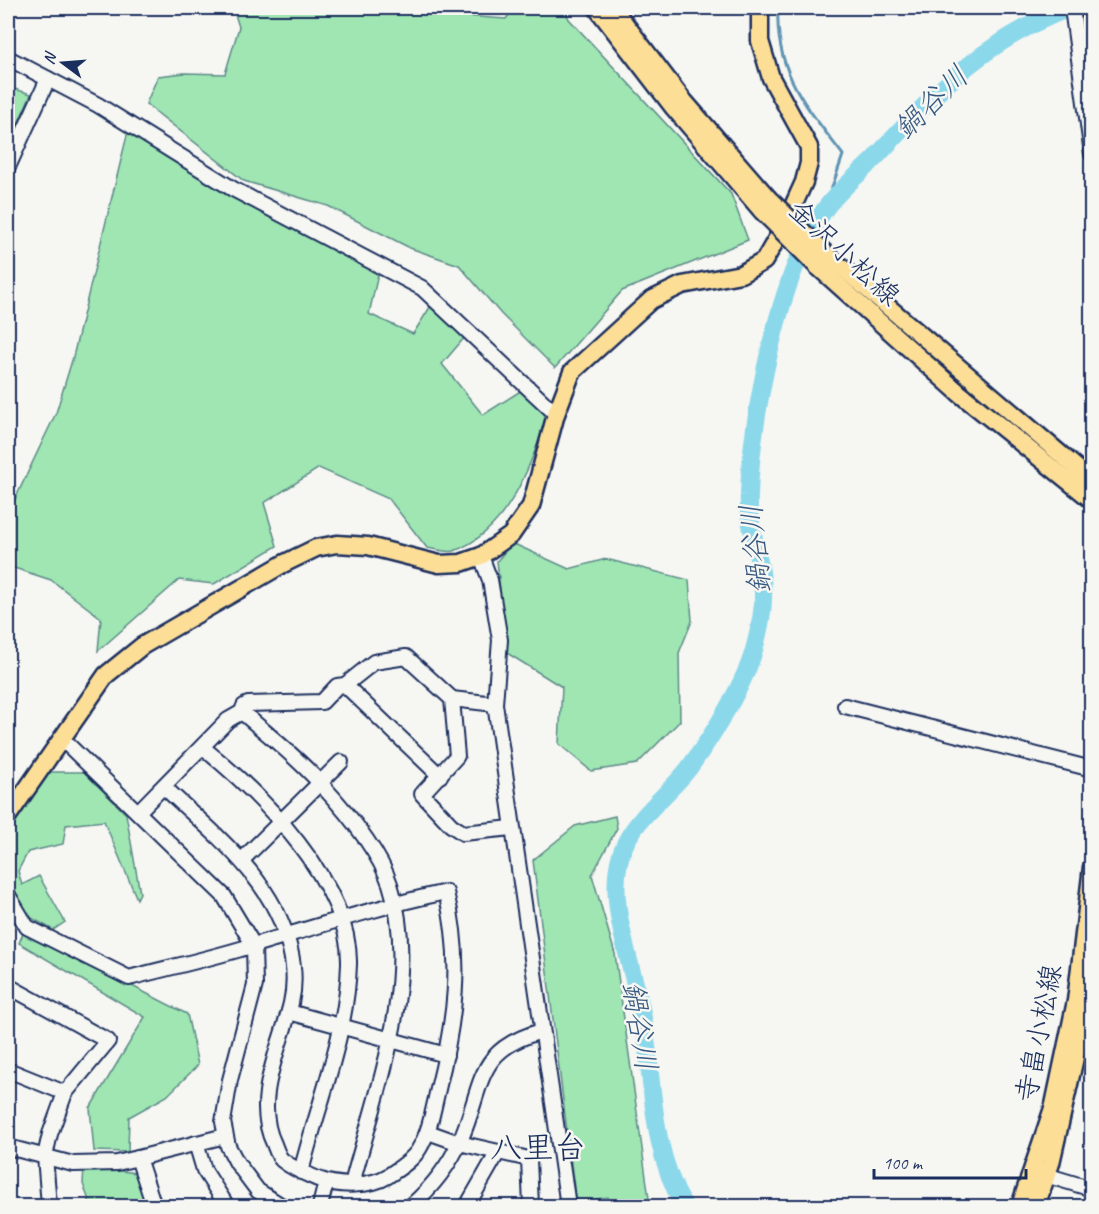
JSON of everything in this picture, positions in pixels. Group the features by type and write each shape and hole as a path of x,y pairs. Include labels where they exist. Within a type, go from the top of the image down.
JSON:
{"main road":[{"name":"金沢小松線","path":"597,8 674,108 765,204 959,393 1092,500"},
{"name":"金沢小松線","path":"613,8 765,204"},
{"path":"8,816 106,675 142,646 283,564 316,548 338,544 368,546 439,564 461,563 481,556 511,534 531,506 556,414 573,372 651,300 682,285 741,274 764,261 784,226 804,182 809,163 809,147 771,78 760,41 760,8"},
{"name":"金沢小松線","path":"822,260 1092,481"},
{"name":"寺畠小松線","path":"1036,1206 1039,1174 1076,1001 1092,867"},
{"name":"寺畠小松線","path":"1020,1206 1039,1174 1092,983"}],"street":[{"path":"1072,8 1092,154"},
{"path":"8,58 98,105 232,189 422,288 556,414"},
{"path":"8,167 48,79"},
{"path":"481,556 490,579 500,640 495,704 568,1206"},
{"path":"138,812 228,720 242,712 244,706 322,702 337,687 345,685 374,662 406,657 452,699 495,704"},
{"path":"345,685 440,776"},
{"path":"452,699 457,756 422,794 451,825 463,833 512,828"},
{"path":"846,706 1092,769"},
{"path":"242,712 319,781 379,863 389,884 394,903 402,956 400,983 389,1039 352,1184"},
{"path":"62,739 224,896 254,946 255,985 230,1080 223,1122 225,1136 237,1163 258,1191 282,1206"},
{"path":"202,747 223,764 280,820 317,869 341,920 349,964 340,1026 301,1172"},
{"path":"242,860 319,781 341,762"},
{"path":"8,895 27,927 129,978 254,946 284,935 394,903 446,892 456,945 457,977 446,1055 428,1132 418,1152 399,1169 376,1183 326,1182 301,1172 281,1159 271,1137 266,1104 269,1081 289,1012 294,971 289,947 284,935 274,905 242,860 164,787"},
{"path":"8,986 108,1041 65,1094 45,1156 49,1206"},
{"path":"289,1012 446,1055"},
{"path":"411,1206 438,1177 459,1143 489,1063 509,1042 542,1030"},
{"path":"8,1070 65,1094"},
{"path":"428,1132 459,1143 529,1159 531,1206"},
{"path":"8,1147 73,1164 117,1163 225,1136"},
{"path":"196,1143 204,1170 227,1206"},
{"path":"467,1206 498,1152"},
{"path":"138,1158 154,1206"},
{"path":"1039,1174 1092,1189"},
{"path":"320,1206 326,1182"}],"green space":[{"path":"233,8 424,8 450,15 506,19 514,8 564,8 569,19 731,194 748,240 622,291 555,368 501,314 459,265 410,248 328,206 244,181 146,104 158,76 184,73 225,74 239,27"},
{"path":"8,87 31,94 8,146"},
{"path":"129,127 225,194 379,270 369,314 413,334 432,304 465,337 442,364 483,415 522,390 548,415 534,454 515,494 504,512 490,528 473,541 454,551 427,548 389,499 319,468 264,503 277,546 214,584 179,580 98,651 101,618 51,580 8,566 8,514 56,413 73,357"},
{"path":"512,543 569,569 606,559 689,580 692,621 679,653 680,721 637,764 591,771 559,744 562,687 507,653 497,561"},
{"path":"48,772 84,772 126,814 140,893 137,899 104,821 66,825 63,844 28,852 18,871 22,885 39,876 65,922 53,930 30,917 8,888 8,829"},
{"path":"615,816 617,828 592,875 615,954 650,1206 611,1206 608,1197 576,1203 533,860 575,826"},
{"path":"24,931 187,1014 198,1065 167,1096 129,1117 128,1152 94,1151 90,1108 145,1017 19,943"},
{"path":"84,1166 136,1173 147,1206 91,1206 83,1184"}],"waterway":[{"path":"778,8 778,31 787,70 805,104 843,155 825,208"},
{"name":"鍋谷川","path":"684,1206 673,1184 659,1138 643,1018 621,929 616,883 619,862 632,832 689,768 727,709 751,660 762,616 763,598 761,572 750,521 751,463 762,387 781,307 809,237 825,209 836,196 962,71 1010,37 1069,8"}],"district":[{"name":"八里台","path":"538,1147"}]}
